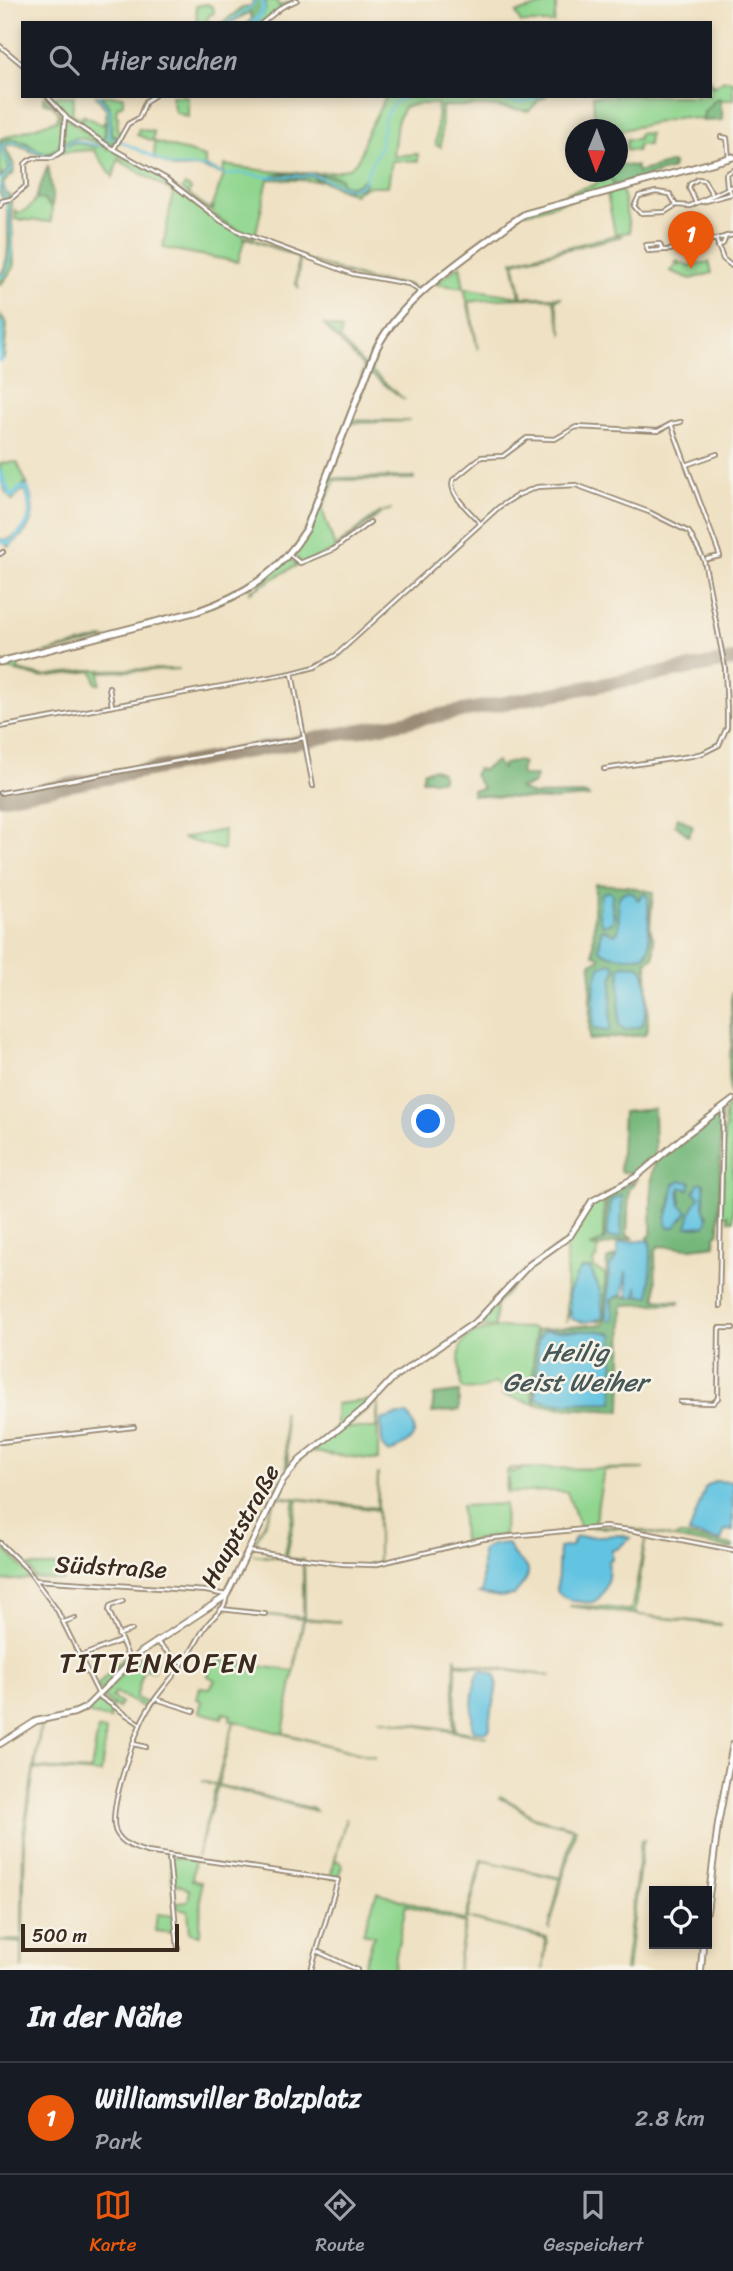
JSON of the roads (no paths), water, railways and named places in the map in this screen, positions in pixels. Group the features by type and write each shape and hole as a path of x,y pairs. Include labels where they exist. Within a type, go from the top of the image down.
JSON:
{"main road":[{"path":"0,662 216,605 253,586 289,554 306,530 377,347 392,322 422,293 525,214 731,157"},
{"name":"Hauptstraße","path":"0,1744 36,1721 75,1713 88,1706 130,1661 184,1621 218,1603 226,1595 289,1471 366,1407 398,1374 478,1320 523,1270 570,1236 592,1201 636,1177 675,1143 733,1100"},
{"path":"710,1886 718,1824 733,1744"},
{"path":"701,1970 703,1949"}],"street":[{"path":"265,21 297,0"},
{"path":"0,46 21,63"},
{"path":"49,98 65,116 102,142 165,178 226,225 252,238 353,274 409,284 422,293"},
{"path":"114,149 128,124 139,118 146,101 151,98"},
{"path":"0,206 26,186 28,161 34,158 52,158 61,152 65,116"},
{"path":"721,137 727,138 731,157"},
{"path":"698,202 731,194 726,174 733,170"},
{"path":"698,202 689,189 690,184 703,179 712,194"},
{"path":"677,205 670,194 663,191 641,195 634,203 637,211 650,214 665,212 677,205 686,207 730,187"},
{"path":"663,250 733,234"},
{"path":"718,247 723,244 726,236"},
{"path":"716,239 723,259 733,267"},
{"path":"480,522 453,492 451,485 453,480 481,457 503,456 524,439 555,439 576,427 658,431 681,422"},
{"path":"671,424 720,556 707,559"},
{"path":"686,465 717,454"},
{"path":"0,727 315,667 336,655 480,523 518,495 549,485 576,485 649,512 689,532 704,560 725,668 727,727 719,745 691,756 604,769"},
{"path":"289,554 300,563 329,552 370,522"},
{"path":"292,673 313,786"},
{"path":"109,687 112,706"},
{"path":"0,793 304,738"},
{"path":"719,1306 723,1106"},
{"path":"680,1402 713,1403 719,1398 719,1328 733,1328"},
{"path":"0,1442 134,1427"},
{"path":"247,1551 343,1564 373,1565 483,1539 605,1527 733,1550"},
{"path":"0,1543 36,1580 64,1622 99,1695 140,1724"},
{"name":"Südstraße","path":"36,1580 206,1591 226,1595"},
{"path":"226,1595 227,1600 206,1625 140,1724 115,1806 114,1826 122,1841 138,1850 338,1880 311,1970"},
{"path":"124,1601 110,1606 109,1611 130,1661"},
{"path":"221,1609 265,1614"},
{"path":"64,1622 75,1618"},
{"path":"118,1634 132,1630"},
{"path":"81,1656 121,1641"},
{"path":"156,1641 183,1663"},
{"path":"156,1699 194,1711"},
{"path":"134,1744 146,1747"},
{"path":"169,1856 178,1948"},
{"path":"318,1951 357,1970"}],"water":[{"path":"608,891 613,895 611,901 614,919 613,922 603,925 599,914 601,894"},
{"path":"627,891 634,894 638,900 644,893 648,898 649,947 644,956 614,955 599,948 602,929 615,934 619,930 618,900 621,894"},
{"path":"611,963 616,967 612,979 610,1029 594,1029 595,980 601,966"},
{"path":"640,966 647,995 642,1026 624,1030 619,1025 620,967"},
{"path":"681,1181 691,1182 689,1190 681,1187 679,1191 681,1206 688,1212 675,1227 668,1228 666,1218 674,1184"},
{"path":"698,1183 703,1183 704,1186 707,1221 705,1226 687,1227 700,1196 694,1193"},
{"path":"622,1195 621,1237 607,1238 611,1200"},
{"path":"648,1240 651,1248 650,1296 639,1296 637,1286 636,1297 628,1298 626,1271 623,1294 611,1300 614,1319 610,1321 607,1317 609,1273 610,1266 617,1257 618,1243"},
{"path":"590,1268 601,1293 603,1317 583,1322 571,1318 569,1291 580,1270"},
{"name":"Heilig Geist Weiher","path":"544,1331 600,1331 613,1334 613,1402 556,1403 536,1398 538,1338"},
{"path":"408,1415 413,1423 414,1434 412,1439 389,1453 382,1445 381,1420"},
{"path":"715,1481 733,1482 733,1531 725,1530 721,1541 689,1534 705,1488"},
{"path":"620,1535 630,1538 612,1550 606,1584 598,1599 580,1602 563,1597 557,1591 559,1548 571,1546 575,1538 579,1537"},
{"path":"507,1543 515,1557 526,1567 528,1573 525,1581 514,1595 499,1597 479,1593 482,1592 482,1550 491,1545"},
{"path":"481,1670 495,1674 496,1681 490,1727 486,1732 474,1731 472,1726 474,1688"}],"waterway":[{"path":"230,21 251,7 256,0"},
{"path":"254,21 262,13 262,0"},
{"path":"680,21 681,15"},
{"path":"100,98 109,109 106,142"},
{"path":"385,117 394,102 405,98"},
{"path":"454,98 475,98"},
{"path":"475,98 521,103 534,99"},
{"path":"375,157 381,144 384,119"},
{"path":"109,135 117,140"},
{"path":"0,181 12,169 2,152 2,145 21,144 52,156 72,140 100,146"},
{"path":"120,141 172,166 205,167 222,174"},
{"path":"367,174 374,159"},
{"path":"225,175 241,173 268,177 298,176"},
{"path":"299,177 318,176 349,188 362,184 367,176"},
{"path":"0,183 7,205 12,246 6,270 0,278"},
{"path":"0,324 0,360"},
{"path":"0,472 10,496 21,488 27,488 30,507 29,520 23,530 10,543 0,541"}],"place":[{"name":"Williamsviller Bolzplatz","path":"691,269"}],"district":[{"name":"TITTENKOFEN","path":"159,1662"}]}
